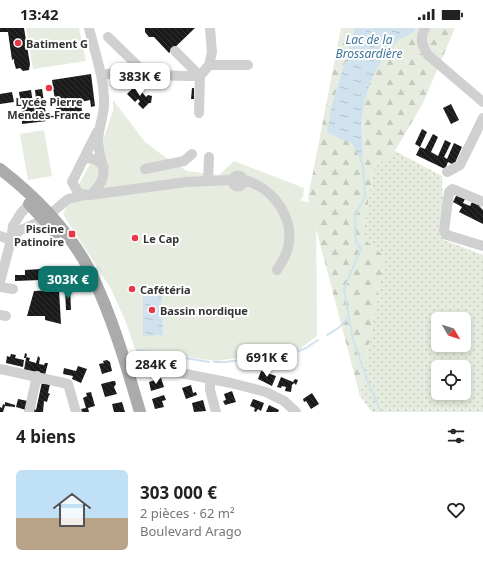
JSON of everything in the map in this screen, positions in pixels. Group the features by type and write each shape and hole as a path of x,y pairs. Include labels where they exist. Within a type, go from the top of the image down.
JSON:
{"main road":[{"path":"0,169 20,184 32,201 67,236 89,270 115,331 140,412"},
{"path":"0,176 32,201"}],"street":[{"path":"72,182 79,194 88,195 99,187 103,179 104,168 98,142 104,105 101,75 89,28"},
{"path":"199,113 200,76 209,64 212,52 210,28"},
{"path":"425,28 422,34 422,45 428,55 483,102"},
{"path":"108,37 145,73"},
{"path":"175,51 200,76"},
{"path":"209,64 248,65"},
{"path":"101,75 115,73 145,73 200,76"},
{"path":"447,172 460,164 483,118"},
{"path":"44,214 59,199 72,182 90,147 100,123"},
{"path":"145,169 184,161 192,154"},
{"path":"208,181 209,157"},
{"path":"84,158 95,159 100,162 104,168"},
{"path":"103,179 118,191"},
{"path":"11,240 19,231 68,199 118,191 208,181 232,180 234,185 238,186 243,184 243,180 253,182 267,191 280,206 286,218 289,240 287,251 277,270"},
{"path":"483,202 452,189 449,192 444,231 446,235 483,246"},
{"path":"0,282 11,240 13,226 16,220 32,201"},
{"path":"0,236 11,240"},
{"path":"0,287 14,289"},
{"path":"126,366 133,364 146,366 266,392 284,401 296,412"},
{"path":"0,369 68,384 76,412"},
{"path":"29,412 37,376"},
{"path":"210,379 210,390 216,412"}],"green space":[{"path":"26,28 79,28 86,61 33,69"},
{"path":"341,28 455,28 423,103 395,151 374,168 362,237 384,256 360,396 308,198"},
{"path":"113,100 145,142 187,171 219,175 234,161 304,188 303,197 300,200 316,205 317,336 298,350 215,361 135,349 125,320 111,289 63,214 103,140 113,111"},
{"path":"44,130 52,176 28,180 20,134"},
{"path":"395,151 442,176 444,240 483,255 483,412 372,412 360,396 384,256 362,237 374,168"}],"water":[{"name":"Lac de la Brossardière","path":"355,28 416,28 413,33 396,42 380,63 372,79 362,113 361,131 363,149 361,161 352,143 327,132 332,105"},
{"name":"Bassin nordique","path":"143,286 161,286 163,335 143,336"}],"building":[{"name":"Batiment G","path":"0,28 24,28 30,64 29,70 23,71 20,68 16,69 14,59 12,60 8,32 0,32"},
{"path":"145,28 195,28 169,53 154,37 149,37 145,32"},
{"path":"91,74 95,106 91,107 90,100 81,102 82,111 57,114 52,80"},
{"path":"136,85 146,97 148,95 152,96 151,103 143,109 138,104 140,101 138,99 135,102 127,94"},
{"path":"192,88 194,88 194,99 191,99"},
{"path":"42,89 47,121 22,124 23,121 19,92 31,90 34,109 37,108 35,90","holes":["34,111 38,111 39,118 35,119"]},
{"path":"12,92 14,102 0,104 0,94"},
{"path":"451,104 459,120 451,124 443,108"},
{"path":"422,129 427,132 420,147 415,144"},
{"path":"433,134 438,137 431,152 438,156 445,140 451,143 444,157 447,159 454,143 462,147 454,165 448,162 445,169 416,155 420,147 425,149"},
{"path":"457,194 465,199 463,203 470,206 472,202 480,205 479,206 483,210 483,224 459,212 462,207 453,202"},
{"path":"63,269 63,280 44,280 44,282 41,282 41,280 15,281 15,275 25,275 25,270"},
{"name":"Cafétéria","path":"130,286 135,286 135,292 130,292"},
{"path":"65,289 70,289 71,310 66,310"},
{"path":"59,290 61,324 45,320 45,316 27,316 34,291"},
{"path":"25,353 27,354 26,357 30,358 29,361 36,363 38,356 40,358 39,364 44,365 45,363 48,363 45,375 24,370 26,358 24,358"},
{"path":"11,354 16,355 15,358 24,360 23,367 6,363 7,356 10,357"},
{"path":"107,360 110,362 112,371 102,374 99,364 104,364 103,361"},
{"path":"78,366 87,369 81,383 72,379 73,376 63,374 64,368 76,371"},
{"path":"261,371 276,376 272,386 258,379"},
{"path":"281,377 293,382 295,379 298,380 296,385 294,383 292,385 291,392 285,391 286,387 277,387"},
{"path":"161,378 164,387 151,391 149,382"},
{"path":"115,381 116,384 114,387 117,394 105,397 101,384"},
{"path":"42,382 50,384 48,393 50,395 47,402 44,401 43,412 33,412 34,409 36,410"},
{"path":"191,385 193,393 196,392 197,395 186,399 182,388"},
{"path":"232,391 236,402 225,405 223,401 226,400 224,394"},
{"path":"91,392 95,406 88,408 89,412 82,412 81,409 86,408 83,398 87,396 86,393"},
{"path":"312,393 319,404 311,409 303,399"},
{"path":"164,395 166,400 162,401 164,407 155,409 152,399"},
{"path":"18,399 28,401 26,410 16,407"},
{"path":"253,399 264,403 261,411 258,409 256,412 254,411 255,408 250,406"},
{"path":"203,400 206,411 194,412 192,403"},
{"path":"5,402 15,405 15,407 5,406 3,412 0,412 0,407 2,408 3,404 5,405"},
{"path":"122,402 125,412 114,412 112,404"},
{"path":"269,405 279,410 278,412 266,412"}],"waterway":[{"path":"361,161 363,165 365,197 355,216 356,243 361,248 344,289 353,340 381,412"},
{"path":"327,335 342,325 348,317"},
{"path":"214,362 291,354 306,348 318,340"},
{"path":"137,350 209,362"}],"place":[{"name":"Batiment G","path":"18,43"},
{"name":"Lycée Pierre Mendès-France","path":"49,88"},
{"name":"Piscine Patinoire","path":"72,234"},
{"name":"Le Cap","path":"135,238"},
{"name":"Cafétéria","path":"132,289"},
{"name":"Bassin nordique","path":"152,310"}]}
